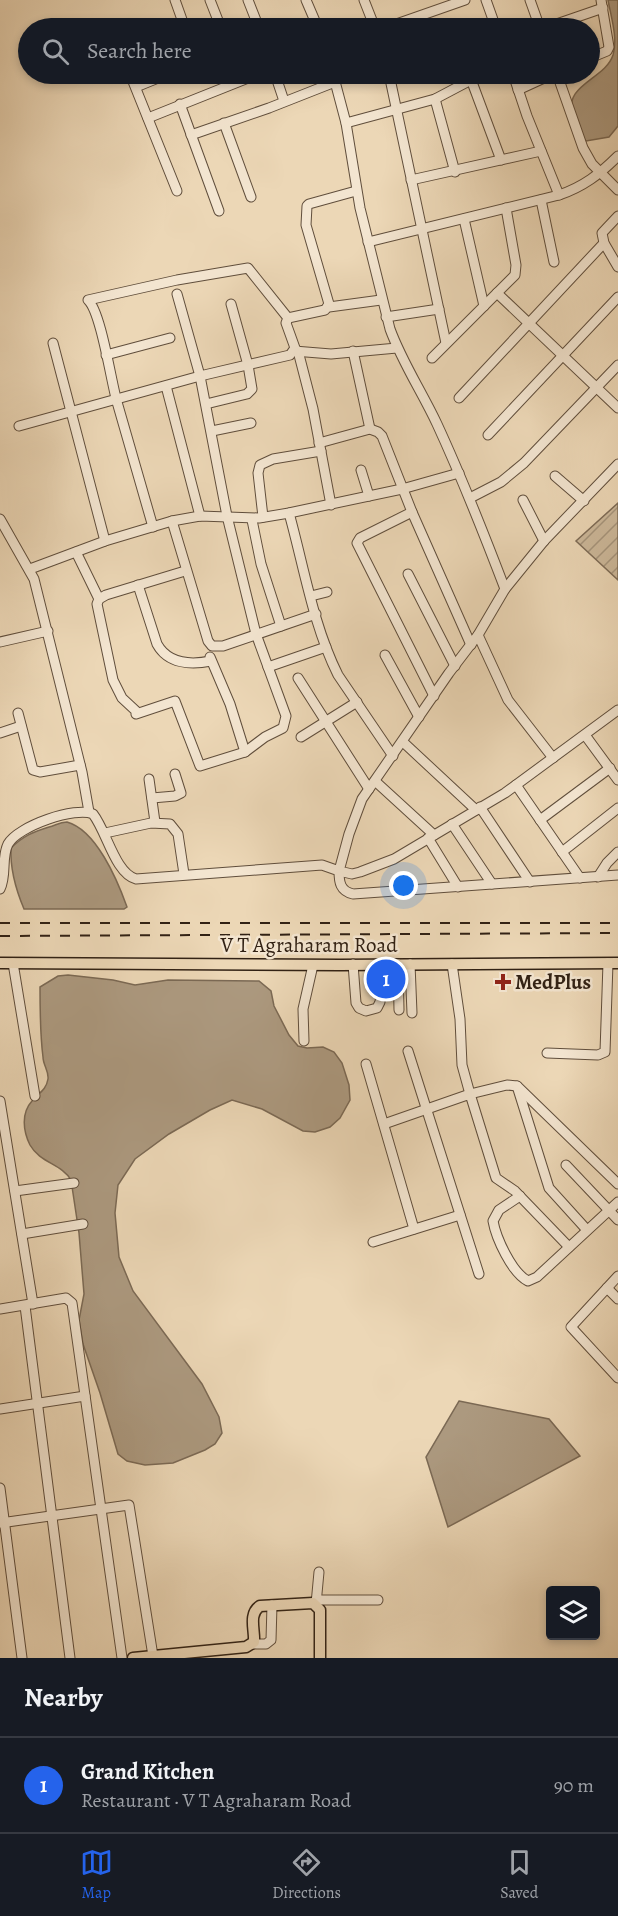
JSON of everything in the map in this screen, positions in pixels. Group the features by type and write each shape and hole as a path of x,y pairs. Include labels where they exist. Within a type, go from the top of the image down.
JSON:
{"main road":[{"name":"V T Agraharam Road","path":"0,963 613,963"},
{"path":"133,1658 208,1654 246,1647 255,1640 254,1611 260,1606 316,1602 320,1610 320,1658"}],"street":[{"path":"175,0 181,18"},
{"path":"210,0 217,18"},
{"path":"248,0 255,18"},
{"path":"306,0 314,18"},
{"path":"364,0 371,18"},
{"path":"414,18 465,0"},
{"path":"486,0 492,18"},
{"path":"530,0 536,18"},
{"path":"569,18 602,4 609,48 600,53"},
{"path":"135,84 177,191"},
{"path":"136,87 143,84"},
{"path":"148,118 232,84"},
{"path":"278,84 284,101"},
{"path":"191,135 284,101 321,84"},
{"path":"336,84 346,123 357,190 386,317 397,348 432,414 470,498 506,589"},
{"path":"391,84 446,343"},
{"path":"346,123 435,99 459,84"},
{"path":"473,84 501,160"},
{"path":"516,84 559,195"},
{"path":"518,90 532,84"},
{"path":"559,84 583,148 592,164 618,190"},
{"path":"435,99 455,172"},
{"path":"180,104 219,211"},
{"path":"224,123 251,197"},
{"path":"411,180 541,151"},
{"path":"368,242 574,190 602,172 618,156"},
{"path":"329,307 306,225 306,209 309,204 357,190"},
{"path":"541,200 554,262"},
{"path":"432,358 516,272 506,208"},
{"path":"618,216 602,233 604,243 618,267"},
{"path":"464,219 484,306"},
{"path":"459,398 604,243"},
{"path":"153,527 116,400 100,327 92,304 88,300 177,280 248,268 288,318"},
{"path":"497,293 618,408"},
{"path":"76,552 99,599 97,604 113,680 122,698 136,711 136,714 175,701 200,766 245,752 265,737 279,731 285,723 286,716 256,634 227,516 200,376 177,294"},
{"path":"488,435 618,297"},
{"path":"288,318 326,310 329,307 381,300"},
{"path":"206,404 250,392 252,386 231,304"},
{"path":"386,317 439,309"},
{"path":"288,318 286,323 296,351 320,447 331,505"},
{"path":"106,355 170,338"},
{"path":"53,343 105,541"},
{"path":"19,426 200,376 286,357 296,351 331,354 397,348"},
{"path":"353,351 370,429"},
{"path":"470,498 512,474 618,365"},
{"path":"166,386 200,516"},
{"path":"212,431 251,423"},
{"path":"262,517 258,473 260,465 370,429 378,432 386,441 402,489 471,645"},
{"path":"618,464 544,541 506,589 478,635 362,799 349,834 339,871 339,883 346,892 352,894 618,875"},
{"path":"361,470 369,496"},
{"path":"30,569 105,541 172,521 200,516 262,517 290,513 459,474"},
{"path":"555,476 584,501"},
{"path":"524,500 544,541"},
{"path":"412,512 360,538 357,543 434,696"},
{"path":"290,513 326,647 338,675 393,756"},
{"path":"0,519 30,569 36,586 80,765 89,812 99,822 119,864 132,878 312,864 352,874 360,872 394,859 478,809 516,785 618,711"},
{"path":"252,520 261,564 281,626"},
{"path":"172,521 185,571 212,646 211,661 227,696 245,752"},
{"path":"99,599 185,571"},
{"path":"408,574 454,666"},
{"path":"138,585 162,653 190,664 211,661"},
{"path":"311,596 327,592"},
{"path":"212,646 222,646 316,614"},
{"path":"0,642 48,631"},
{"path":"478,635 514,711 553,758"},
{"path":"268,667 326,647"},
{"path":"385,655 419,717"},
{"path":"298,678 325,722 372,785 431,836 458,887"},
{"path":"301,737 357,702"},
{"path":"18,713 31,766 35,772 80,765"},
{"path":"0,733 21,726"},
{"path":"585,735 618,780"},
{"path":"403,742 478,809 530,882"},
{"path":"540,820 610,768"},
{"path":"152,798 181,793 175,774"},
{"path":"149,780 155,822"},
{"path":"516,785 580,878"},
{"path":"562,852 618,808"},
{"path":"0,889 3,882 5,852 9,842 18,833 38,822 89,812"},
{"path":"105,833 155,822 170,824 176,830 184,874"},
{"path":"452,824 492,884"},
{"path":"598,877 607,862 618,852"},
{"path":"13,963 35,1096"},
{"path":"547,1053 598,1055 605,1052 613,963"},
{"path":"304,1041 303,1009 313,964"},
{"path":"353,964 356,1003 359,1008 366,1011 377,1008 380,1002 379,964"},
{"path":"398,964 399,1010"},
{"path":"411,964 412,1013"},
{"path":"452,964 460,1019 462,1065 496,1178 520,1196 569,1247"},
{"path":"408,1051 478,1274"},
{"path":"366,1064 414,1229"},
{"path":"384,1124 470,1094 507,1085 517,1086 618,1184"},
{"path":"517,1086 549,1188 587,1230"},
{"path":"0,1101 22,1234 37,1403 70,1658"},
{"path":"566,1165 618,1220"},
{"path":"15,1191 74,1183"},
{"path":"520,1196 500,1210 495,1215 494,1221 498,1237 518,1273 528,1281 534,1279 618,1202"},
{"path":"373,1242 460,1215"},
{"path":"22,1234 83,1224"},
{"path":"618,1276 571,1327 618,1378"},
{"path":"607,1288 618,1299"},
{"path":"0,1309 66,1298 71,1301 122,1658"},
{"path":"0,1409 85,1396"},
{"path":"0,1488 2,1522 22,1658"},
{"path":"2,1522 129,1505 153,1656"},
{"path":"319,1572 316,1602 378,1600"},
{"path":"252,1644 266,1644 271,1640 272,1605"}],"shaded area":[{"path":"608,0 618,0 618,126 609,137 586,141 576,127 573,117 571,106 573,97 585,84 600,84 600,72 613,55 614,35"},
{"path":"618,503 618,580 576,541"},
{"path":"67,822 77,827 96,845 111,870 127,907 124,909 24,909 14,879 11,848 33,833"},
{"path":"68,975 135,985 168,980 259,981 271,991 274,1006 289,1035 298,1046 323,1047 334,1052 342,1063 349,1085 350,1100 340,1118 330,1127 315,1132 303,1131 262,1109 232,1100 169,1134 135,1159 118,1185 115,1213 119,1257 133,1291 202,1384 219,1417 222,1433 215,1444 173,1463 145,1465 127,1461 118,1454 83,1344 79,1320 84,1294 79,1233 71,1180 62,1170 34,1151 26,1134 24,1122 28,1106 44,1089 48,1079 43,1060 40,987 58,976"},
{"path":"459,1401 549,1419 580,1456 448,1527 426,1457"}],"railway":[{"path":"0,923 618,923"},
{"path":"0,936 618,933"}],"place":[{"name":"Grand Kitchen","path":"386,979"},
{"name":"MedPlus","path":"503,982"}]}
